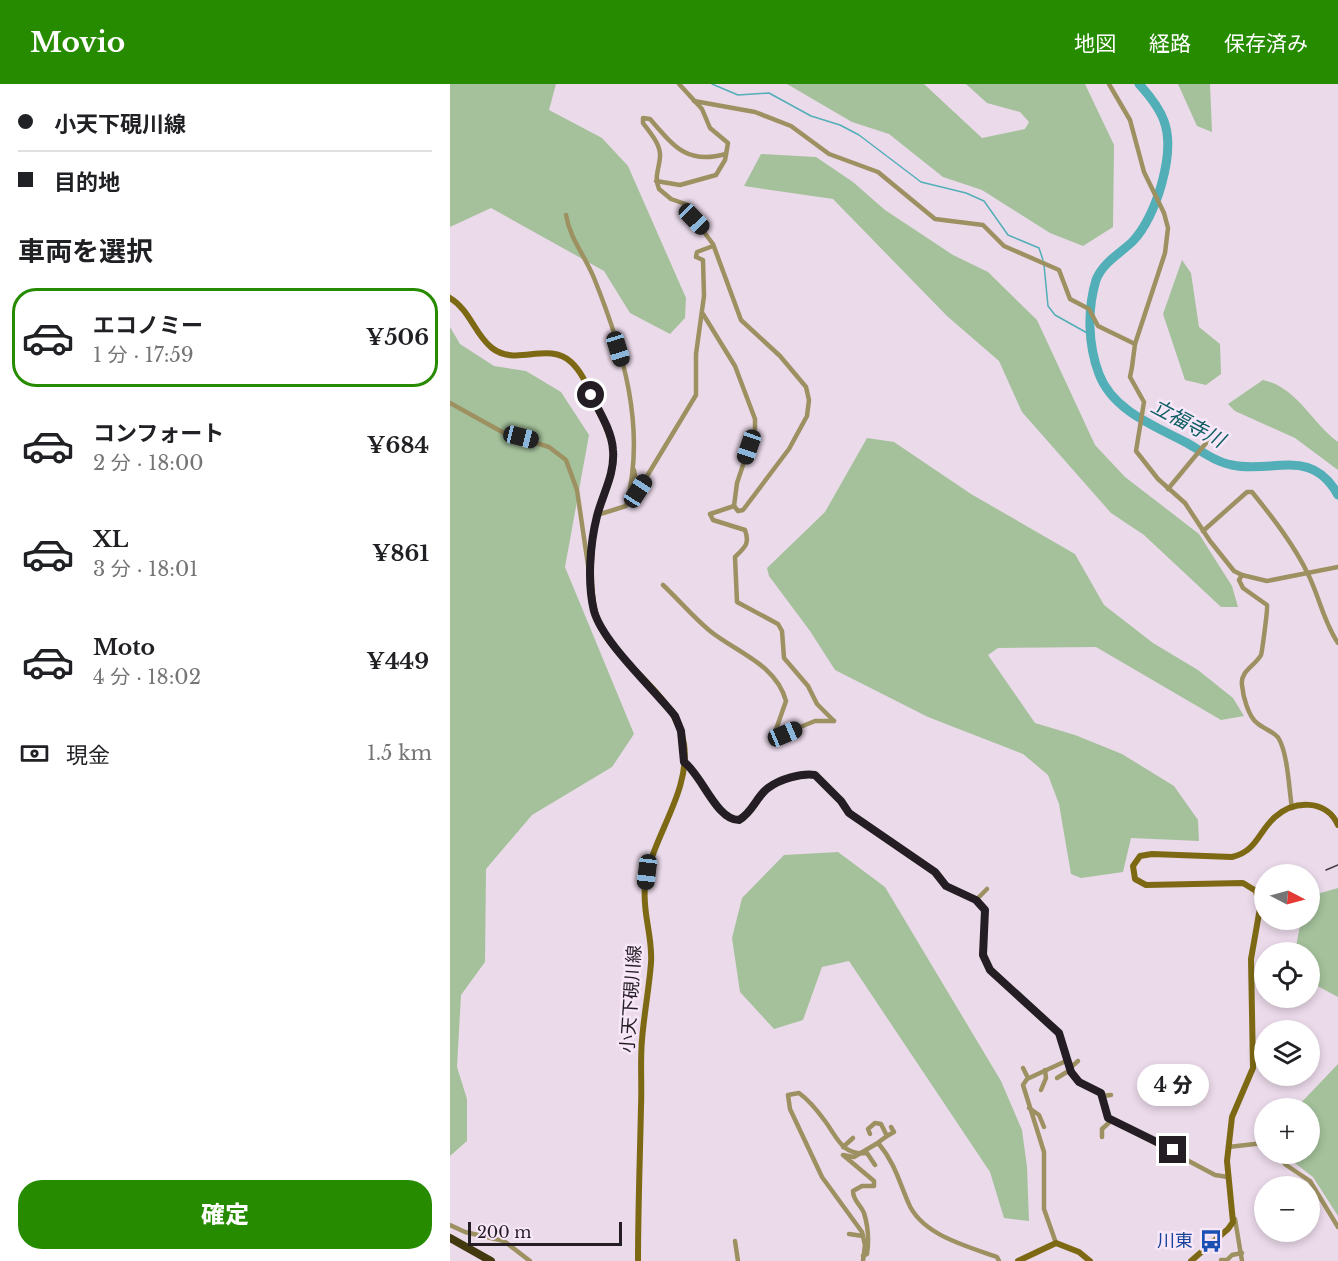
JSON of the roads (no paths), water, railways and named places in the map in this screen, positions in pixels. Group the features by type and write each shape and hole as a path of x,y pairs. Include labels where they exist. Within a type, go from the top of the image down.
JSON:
{"highway":[{"path":"450,1238 491,1261"}],"main road":[{"name":"小天下硯川線","path":"450,298 467,315 485,342 494,350 504,355 552,353 564,356 583,378 613,447 613,466 597,515 594,538 592,592 600,624 675,716 681,731 684,762 676,796 647,872 645,890 651,963 642,1042 638,1261"},
{"path":"1191,1261 1228,1229 1234,1214 1228,1177 1228,1147 1232,1117 1253,1068 1251,959 1260,901 1256,891 1243,883 1146,885 1136,879 1132,866 1140,856 1152,854 1232,857 1242,855 1253,848 1276,816 1292,809 1316,805 1323,807 1332,813 1338,825"},
{"path":"1018,1261 1056,1243 1073,1249 1090,1261"}],"street":[{"path":"656,181 680,185 716,175 729,143 710,128 702,109 679,84"},
{"path":"1109,84 1130,120 1144,172 1164,213 1168,228 1165,253 1136,344 1130,377 1144,398 1136,451 1168,489 1185,503 1234,571 1267,581 1338,567"},
{"path":"694,101 755,112 791,126 829,154 878,172 935,219 983,225 1004,246 1059,270 1070,299 1089,309 1098,326 1136,344"},
{"path":"703,314 735,366 755,419 756,429 737,483 734,506 738,511 743,510 769,478 802,427 807,416 809,400 806,387 780,356 741,320 713,246 704,229 694,219 691,206 667,197 656,181 656,168 660,154 655,139 643,123 643,118 650,119 683,153 704,157 726,154"},
{"path":"566,215 573,239 593,275 625,369 633,409 634,467 638,491 696,395 696,354 703,314 703,260 696,257 697,252 713,246"},
{"path":"450,403 504,433 549,447 566,460 578,490 592,592"},
{"path":"1168,489 1211,437"},
{"path":"597,515 626,506 634,467"},
{"path":"1203,531 1251,492 1276,521 1308,573 1331,633 1338,643"},
{"path":"663,585 710,631 765,668 778,684 786,701 772,738 815,721 834,721 817,704 808,686 784,658 782,631 778,624 737,602 735,557 747,544 748,538 745,530 713,520 710,514 734,506"},
{"path":"1242,575 1239,580 1243,588 1267,605 1269,611 1264,622 1262,654 1242,675 1241,684 1246,706 1255,722 1278,736 1283,748 1292,809"},
{"path":"684,762 692,768 710,797 731,820 746,815 768,788 795,776 815,775 841,801 849,813 935,872 946,886 976,900 985,910 983,955 986,964 1059,1033 1070,1069 1079,1082 1101,1093 1108,1118 1215,1175 1228,1177"},
{"path":"976,900 987,889"},
{"path":"1056,1243 1044,1209 1044,1152 1023,1085 1028,1078 1066,1060"},
{"path":"1058,1078 1078,1060"},
{"path":"1023,1068 1028,1078"},
{"path":"1041,1090 1046,1078 1045,1070"},
{"path":"862,1257 863,1236 853,1217 822,1178 790,1109 788,1095 799,1093 811,1102 827,1123 835,1140 849,1152 867,1153 875,1165"},
{"path":"1102,1096 1111,1095"},
{"path":"1029,1108 1039,1115 1044,1127"},
{"path":"1102,1137 1102,1129 1112,1120"},
{"path":"870,1134 868,1129 875,1123 881,1124 887,1136"},
{"path":"862,1257 867,1254 868,1232 864,1211 853,1196 853,1191 861,1186 874,1186 874,1181 843,1155 854,1157 862,1154 894,1132 891,1127"},
{"path":"843,1147 853,1138"},
{"path":"876,1144 879,1144 895,1166 909,1204 917,1217 929,1228 997,1257 999,1261"},
{"path":"1228,1147 1254,1144"},
{"path":"1285,1164 1310,1181 1338,1227"},
{"path":"1234,1214 1242,1261"},
{"path":"450,1225 465,1232 504,1241 530,1261"},
{"path":"849,1234 863,1236"},
{"path":"735,1241 738,1261"},
{"path":"1221,1260 1227,1260 1232,1255 1242,1253"}],"waterway":[{"path":"712,84 738,95 769,93 811,116 840,125 859,135 921,182 966,193 984,201 1008,235 1039,248 1043,260"},
{"name":"立福寺川","path":"1139,84 1157,106 1164,121 1167,134 1166,167 1156,201 1141,230 1133,241 1108,263 1096,280 1091,303 1091,339 1095,363 1105,387 1114,398 1136,416 1214,459 1226,464 1247,467 1303,466 1316,471 1327,480 1338,495"},
{"path":"1044,265 1048,306 1055,315 1089,334"}],"railway":[{"path":"1326,870 1338,865"}],"place":[{"name":"川東","path":"1211,1241"}]}
